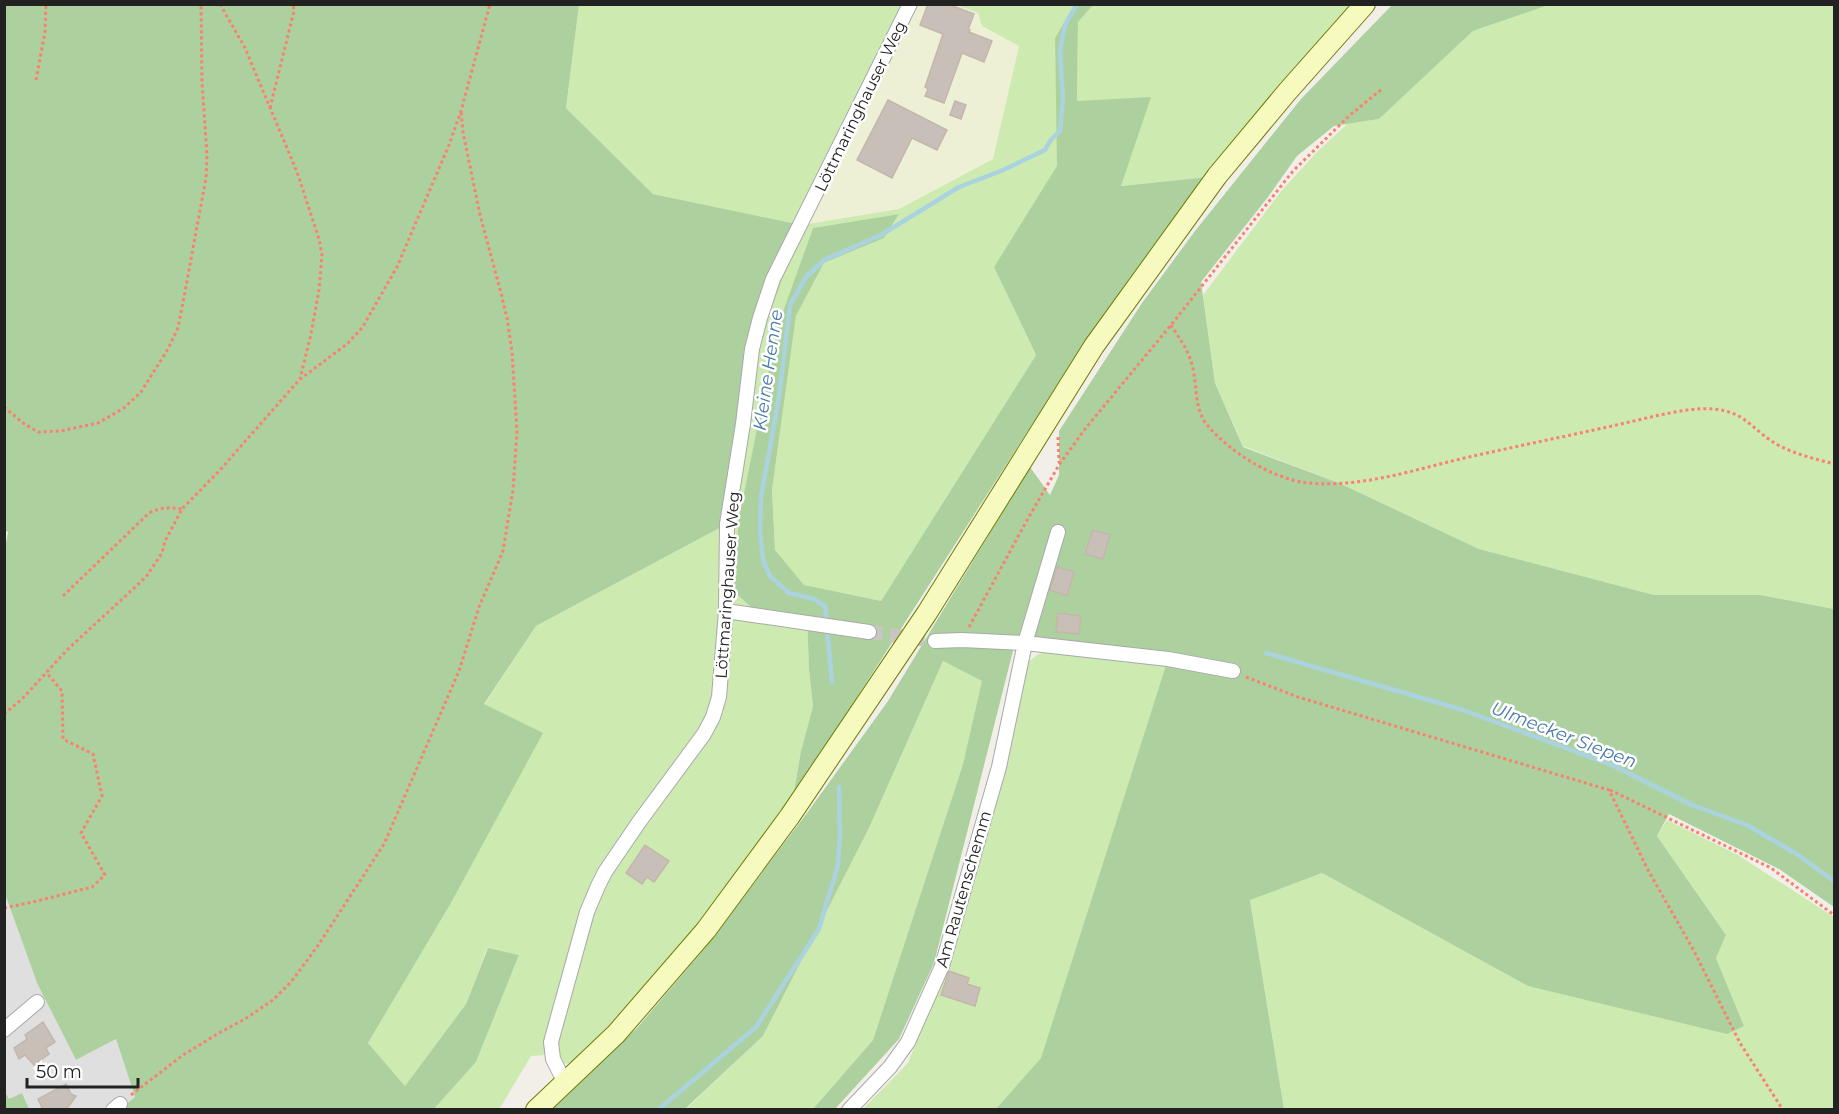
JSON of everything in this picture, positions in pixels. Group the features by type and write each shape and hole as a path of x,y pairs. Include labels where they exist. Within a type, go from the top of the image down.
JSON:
{"main road":[{"path":"536,1110 627,1022 706,930 790,816 927,613 1094,346 1134,289 1217,176 1365,4"}],"street":[{"name":"Löttmaringhauser Weg","path":"565,1083 553,1059 551,1042 587,912 605,872 704,734 713,717 719,697 726,611 727,524 752,349 760,318 773,279 910,4"},
{"path":"1025,643 1058,532"},
{"path":"726,611 869,633"},
{"path":"935,641 1025,643 1168,659 1233,672"},
{"name":"Am Rautenschemm","path":"849,1110 890,1067 908,1042 942,966 999,767 1025,643"},
{"path":"4,1030 37,1002"}],"path":[{"path":"36,80 45,32 46,4"},
{"path":"4,407 38,432 60,431 98,423 124,408 141,392 168,349 178,328 206,178 201,4"},
{"path":"220,4 245,48 297,172 319,239 322,255 321,270 315,312 299,380"},
{"path":"270,110 294,11 293,4"},
{"path":"4,714 22,699 68,649 146,577 162,553 165,541 182,509 220,470 299,380 346,344 362,328 397,267 449,146 490,4"},
{"path":"962,640 1059,465 1085,429 1171,326 1293,171 1324,138 1382,89"},
{"path":"117,1107 183,1055 246,1019 273,1000 291,982 319,944 384,844 459,671 479,607 503,551 513,490 517,432 512,352 502,295 480,215 460,111"},
{"path":"1171,326 1187,351 1192,364 1198,406 1208,427 1242,455 1274,474 1293,480 1309,483 1350,484 1683,410 1710,408 1734,413 1771,441 1798,454 1834,464"},
{"path":"1057,429 1059,465"},
{"path":"63,596 149,513 167,507 182,509"},
{"path":"4,908 92,887 105,875 81,832 102,796 93,754 63,739 62,691 46,672"},
{"path":"1233,672 1309,700 1609,790 1771,868 1834,915"},
{"path":"1609,790 1648,870 1694,951 1740,1043 1783,1110"}],"shaded area":[{"path":"4,891 37,983 76,1060 116,1039 135,1097 120,1109 5,1109"}],"green space":[{"path":"4,5 579,5 566,108 653,194 801,225 747,378 727,524 536,626 484,704 543,733 451,903 368,1043 405,1086 466,1004 488,948 519,955 476,1062 434,1109 120,1109 135,1097 116,1039 76,1060 37,983 4,891 4,554 8,532 4,530"},
{"path":"579,5 905,5 802,225 899,209 993,159 1019,46 982,26 978,13 957,5 1074,5 1055,38 1058,166 994,267 1036,355 881,601 804,586 775,550 772,490 796,316 824,263 884,238 899,214 813,228 777,328 739,518 732,590 752,608 807,616 813,706 801,751 793,797 707,916 581,1056 571,1063 564,1064 560,1061 558,1054 531,1056 501,1109 434,1109 476,1062 519,955 487,949 466,1004 405,1086 368,1043 451,903 542,733 484,705 536,626 727,524 747,378 800,225 653,194 566,108"},
{"path":"910,5 957,5 978,13 982,26 1019,45 993,159 899,209 801,225"},
{"path":"1074,5 1093,5 1078,22 1077,101 1151,97 1121,186 1208,177 1124,289 1022,440 793,797 801,751 813,706 807,616 752,608 732,590 739,518 777,328 813,228 899,214 884,238 824,263 796,316 772,490 775,550 804,585 881,601 1036,355 994,267 1057,166 1055,38"},
{"path":"1093,5 1351,5 1292,73 1208,177 1120,186 1077,101 1078,21"},
{"path":"1392,5 1549,5 1473,31 1379,119 1334,126 1297,156 1201,282 1215,383 1243,447 1339,483 1479,549 1654,595 1761,595 1834,609 1834,907 1779,869 1669,814 1657,836 1726,935 1716,958 1744,1026 1727,1034 1528,986 1322,873 1250,900 1284,1109 996,1109 1041,1058 1166,665 1173,653 1017,635 934,963 899,1039 835,1109 813,1109 873,1040 963,764 982,681 943,661 869,828 763,1036 685,1109 550,1110 637,1028 705,948 888,701 1030,467 1050,495 1059,475 1059,431 1142,303 1195,231 1301,99"},
{"path":"1549,5 1834,5 1834,609 1761,595 1654,595 1479,549 1339,483 1243,446 1215,383 1203,295 1282,190 1347,124 1379,119 1473,31"},
{"path":"1050,650 1166,665 1041,1059 996,1109 862,1110 908,1063 940,983 1027,663 1037,655"},
{"path":"943,661 983,681 963,764 873,1040 813,1109 685,1110 763,1036 869,828"},
{"path":"1667,820 1738,855 1834,917 1834,1109 1284,1109 1250,899 1322,873 1528,986 1744,1026 1716,958 1726,935 1657,836"},
{"path":"4,1090 9,1099 22,1093 29,1109 5,1109"}],"building":[{"path":"928,4 948,4 974,14 969,32 992,41 984,62 962,53 944,103 925,96 928,89 925,87 943,34 920,25"},
{"path":"888,100 947,130 937,150 912,138 892,178 857,160"},
{"path":"955,101 966,105 961,119 950,115"},
{"path":"1093,530 1110,535 1103,559 1085,554"},
{"path":"1057,567 1074,572 1067,596 1050,590"},
{"path":"1058,613 1081,616 1079,634 1056,632"},
{"path":"645,845 669,861 654,882 647,877 642,884 626,873"},
{"path":"949,971 969,978 967,984 980,988 975,1006 941,995"},
{"path":"43,1022 55,1042 46,1048 49,1054 34,1065 25,1055 19,1059 14,1048 27,1039 25,1035"},
{"path":"66,1084 71,1094 76,1096 69,1106 63,1110 43,1110 38,1099"}],"waterway":[{"name":"Kleine Henne","path":"832,682 825,606 814,599 789,593 770,576 763,560 760,531 761,497 779,397 790,305 806,277 824,260 881,235 959,187 1001,171 1045,150 1060,131 1063,99 1060,50 1065,25 1077,4"},
{"name":"Ulmecker Siepen","path":"1266,653 1460,709 1612,765 1692,805 1747,825 1798,855 1834,881"},
{"name":"Kleine Henne","path":"658,1110 756,1027 819,929 838,865 839,787"}],"tunnel":[{"path":"869,632 935,641"}]}
